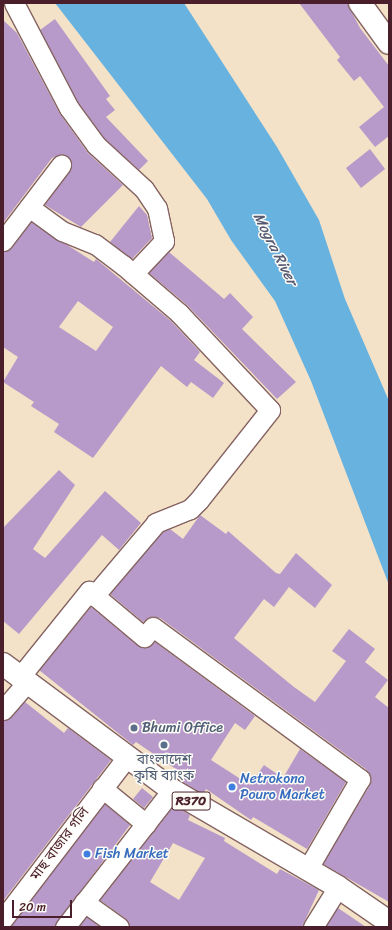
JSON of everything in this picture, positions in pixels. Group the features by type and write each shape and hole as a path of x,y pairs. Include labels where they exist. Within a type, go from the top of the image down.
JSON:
{"main road":[{"path":"360,3 389,43"},
{"name":"R370","path":"3,664 23,681 172,790 338,887 389,922"}],"street":[{"path":"14,3 74,114 96,145 144,189 157,208 164,241 133,274"},
{"path":"3,242 61,165"},
{"path":"29,207 62,231 95,244 133,274 179,313 270,410 199,500 190,509 156,524 94,596"},
{"path":"3,710 88,591 144,637 153,626 360,779 307,870"},
{"name":"মাছ বাজার গলি","path":"3,919 127,757"},
{"path":"102,788 146,824"},
{"path":"65,927 172,790"},
{"path":"313,927 338,887"},
{"path":"84,902 119,927"}],"water":[{"name":"Mogra River","path":"55,3 184,3 277,147 319,220 345,299 389,401 389,585 311,381 275,301 231,240 207,199"}],"building":[{"path":"299,3 347,3 360,28 389,66 389,136 375,147 359,127 384,107 360,76 354,81 337,60 340,57"},
{"path":"55,19 110,96 106,99 115,110 106,117 148,161 139,170 104,138 78,102 40,30"},
{"path":"3,20 17,33 60,114 88,153 123,185 81,227 45,205 72,167 68,157 62,154 52,158 3,223"},
{"path":"370,149 385,169 361,188 346,168"},
{"path":"139,206 147,215 152,238 132,259 110,242"},
{"path":"31,222 94,262 96,259 171,321 200,352 194,360 224,383 213,398 191,382 187,387 161,366 93,458 54,432 59,424 31,406 34,402 3,382 18,357 3,347 3,252 12,248","holes":["78,301 113,327 96,351 59,327"]},
{"path":"169,252 224,299 230,293 253,317 242,329 296,382 277,399 187,305 149,273"},
{"path":"59,470 75,485 33,549 45,558 105,491 141,523 119,550 102,535 19,634 3,621 3,528"},
{"path":"200,515 226,534 228,531 276,573 280,574 296,553 332,585 315,608 289,587 274,607 264,599 234,638 294,687 315,702 346,661 332,651 349,629 375,649 365,662 388,680 375,697 389,708 389,902 323,864 370,785 367,770 160,618 150,617 143,622 110,594 163,532 170,529 183,539"},
{"path":"91,607 137,645 147,647 155,642 255,716 245,730 235,723 211,760 250,785 264,765 283,778 300,749 346,782 307,849 253,817 251,820 206,789 203,794 181,781 186,776 136,742 133,745 39,670"},
{"path":"25,702 64,733 68,728 111,760 3,901 3,721"},
{"path":"142,788 153,797 144,808 133,799"},
{"path":"105,804 130,825 54,927 10,927"},
{"path":"174,806 190,815 188,820 225,838 224,841 277,874 280,869 319,890 302,927 130,927 125,918 100,900","holes":["173,843 205,858 179,900 150,882"]},
{"path":"338,908 366,927 326,927"},
{"path":"87,917 100,927 79,927"}],"place":[{"name":"Bhumi Office","path":"134,728"},
{"name":"বাংলাদেশ কৃষি ব্যাংক","path":"164,745"},
{"name":"Netrokona Pouro Market","path":"232,787"},
{"name":"Fish Market","path":"87,854"}]}
